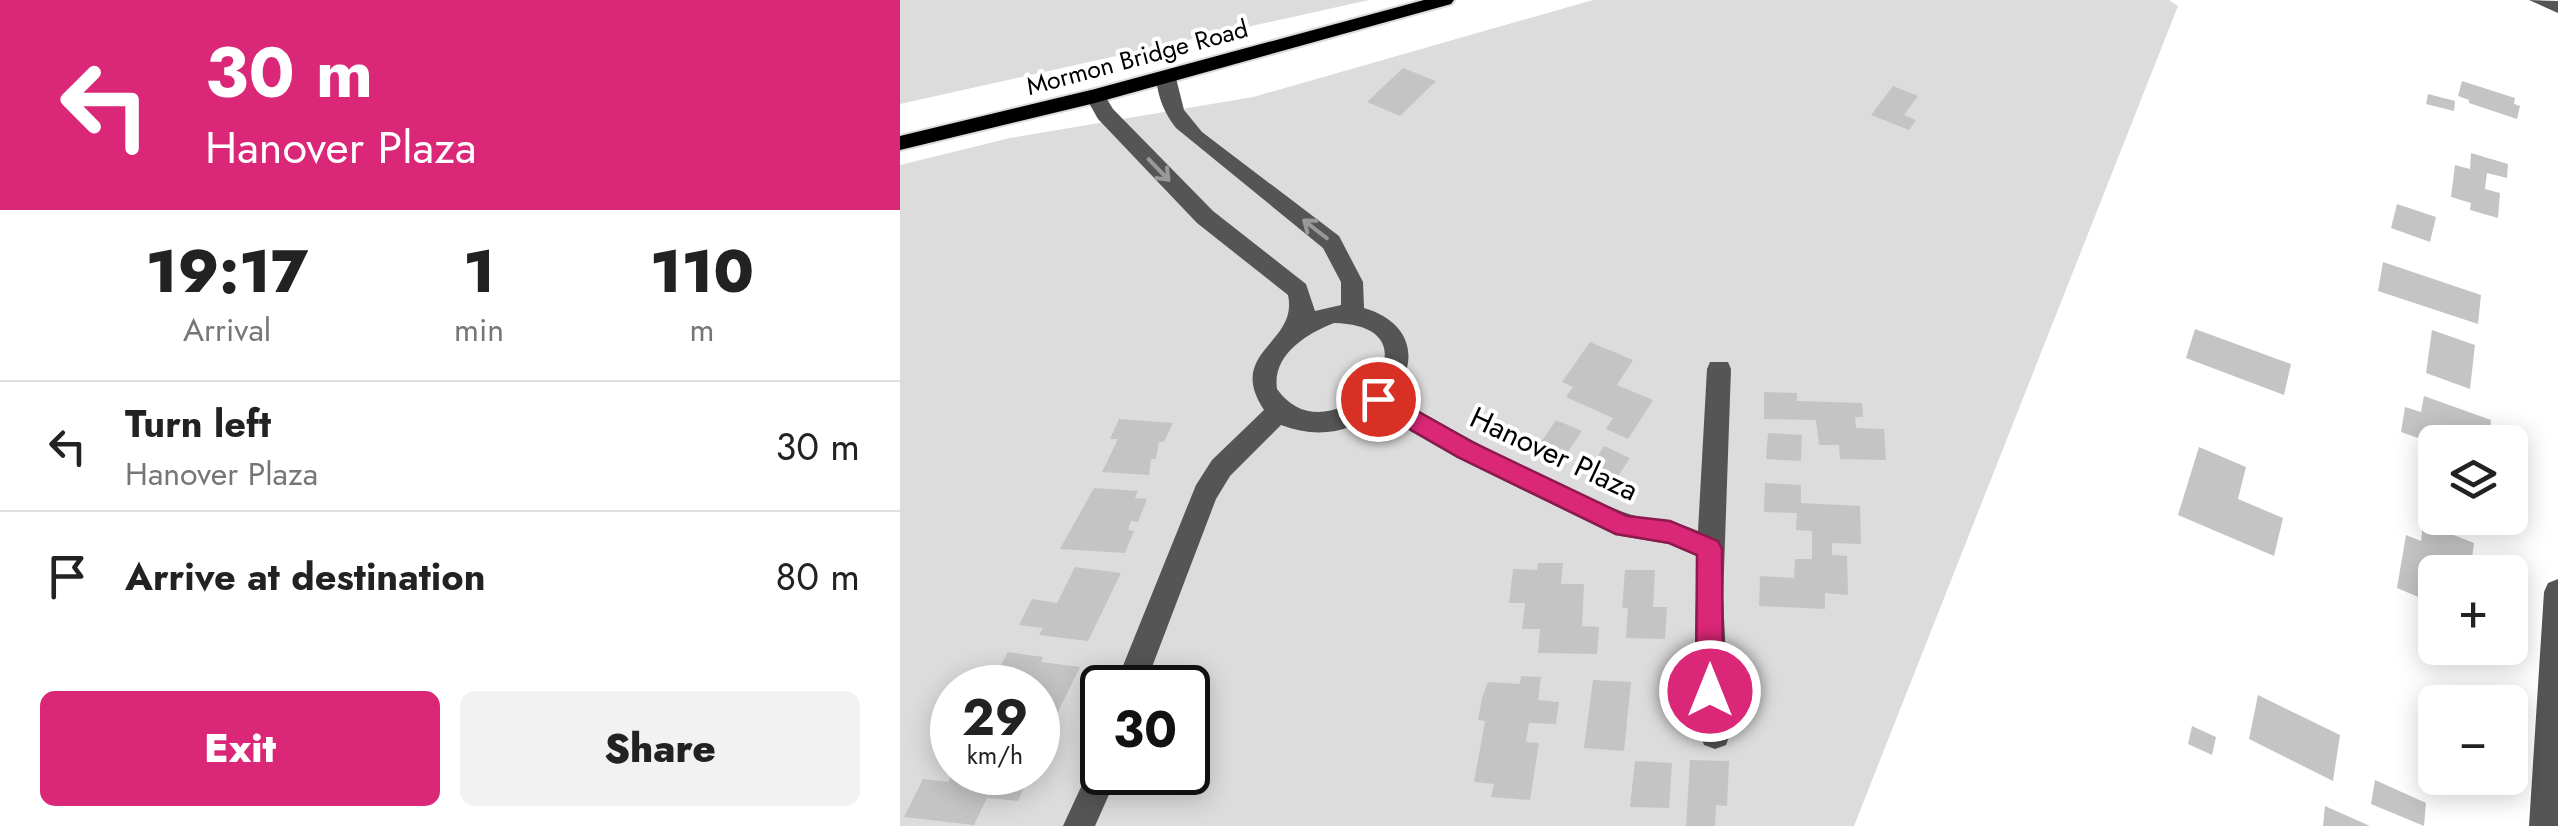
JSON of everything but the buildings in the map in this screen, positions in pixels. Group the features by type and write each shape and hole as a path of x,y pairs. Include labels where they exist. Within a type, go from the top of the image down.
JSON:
{"main road":[{"name":"Mormon Bridge Road","path":"900,143 1166,78 1445,0"}],"street":[{"path":"2538,0 2558,7"},
{"path":"1166,78 1168,98 1186,128 1331,242 1352,282 1352,314"},
{"path":"1096,96 1105,114 1205,217 1298,290 1303,311 1294,330"},
{"path":"1352,314 1373,318 1388,329 1397,344 1398,362 1392,382 1378,399 1358,413 1334,421 1310,422 1280,410 1267,394 1264,377 1278,344 1294,330 1322,317 1352,314"},
{"path":"1715,734 1710,691 1710,549 1718,456 1719,369"},
{"name":"Hanover Plaza","path":"1378,399 1466,450 1624,526 1670,532 1710,549"},
{"path":"1138,665 1205,493 1220,468 1280,410"},
{"path":"2545,826 2558,592"},
{"path":"1079,826 1093,795"}],"shaded area":[{"path":"900,0 1369,0 900,104"},
{"path":"1593,0 2169,0 2178,6 1854,826 900,826 900,165 1010,138 1253,97"}],"route":[{"path":"1378,399 1466,450 1624,526 1670,532 1710,549 1710,691"}]}
